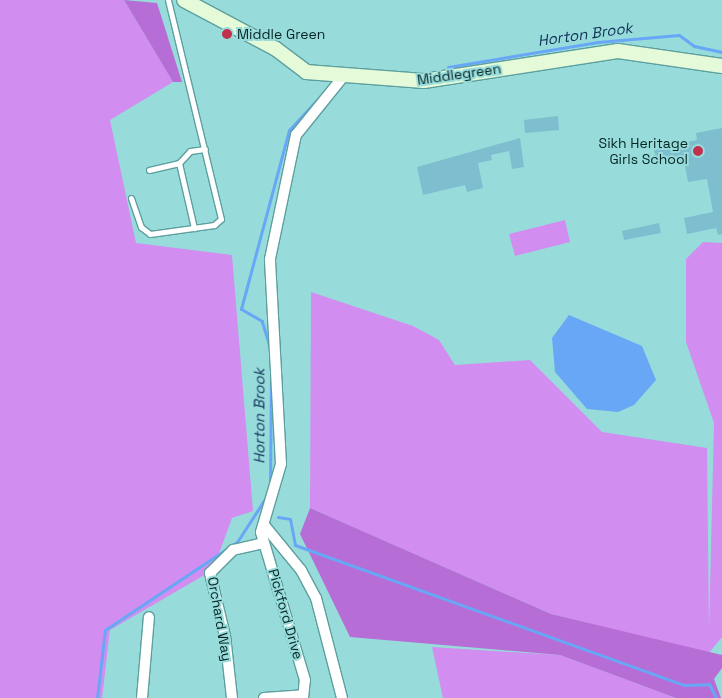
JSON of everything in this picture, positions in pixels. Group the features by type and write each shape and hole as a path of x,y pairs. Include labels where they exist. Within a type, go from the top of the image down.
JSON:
{"street":[{"name":"Middlegreen","path":"184,0 276,49 306,72 424,81 618,51 722,66"},
{"path":"342,698 326,623 316,598 301,570 263,529 281,464 270,259 274,225 296,136 344,76"},
{"name":"Pickford Drive","path":"263,529 263,543 305,680 303,696"},
{"name":"Orchard Way","path":"232,698 225,636 210,573 233,550 263,543"},
{"path":"142,698 149,617"},
{"path":"264,698 303,696"}],"lane":[{"path":"131,198 146,232 194,228 222,219 168,0"},
{"path":"149,170 179,163 190,152 205,148"},
{"path":"179,163 194,228"}],"shaded area":[{"path":"0,0 124,0 173,82 110,120 136,243 232,255 253,511 232,518 213,570 110,630 102,698 0,698"},
{"path":"124,0 157,3 182,82 173,82"},
{"path":"565,220 570,242 515,256 509,234"},
{"path":"703,242 722,243 722,637 708,654 551,614 310,508 311,292 413,326 439,340 455,365 530,360 602,432 707,448 709,631 714,423 686,342 686,259"},
{"path":"310,508 551,614 722,655 722,668 714,679 721,698 676,698 560,655 350,637 300,534"},
{"path":"432,647 560,655 676,698 443,698"}],"water":[{"path":"569,315 642,346 656,380 634,405 618,412 587,409 555,372 552,338"}],"building":[{"path":"558,116 559,130 525,133 524,120"},
{"path":"722,128 722,234 718,235 716,228 687,234 684,218 713,212 707,179 688,182 684,160 657,166 654,149 697,140 696,133"},
{"path":"520,138 524,167 512,169 509,151 491,155 492,160 478,163 483,188 467,192 465,185 423,195 417,167"},
{"path":"659,223 661,233 624,240 622,231"}],"waterway":[{"name":"Horton Brook","path":"448,67 598,42 679,35 694,46 722,52"},
{"name":"Horton Brook","path":"270,348 262,321 241,309 289,130 327,89"},
{"name":"Horton Brook","path":"270,488 271,362"},
{"name":"Horton Brook","path":"97,698 105,630 237,542 268,494"},
{"path":"278,517 290,519 295,545 684,685 709,684 716,698"}],"place":[{"name":"Middle Green","path":"227,34"},
{"name":"Sikh Heritage Girls School","path":"698,151"}]}
